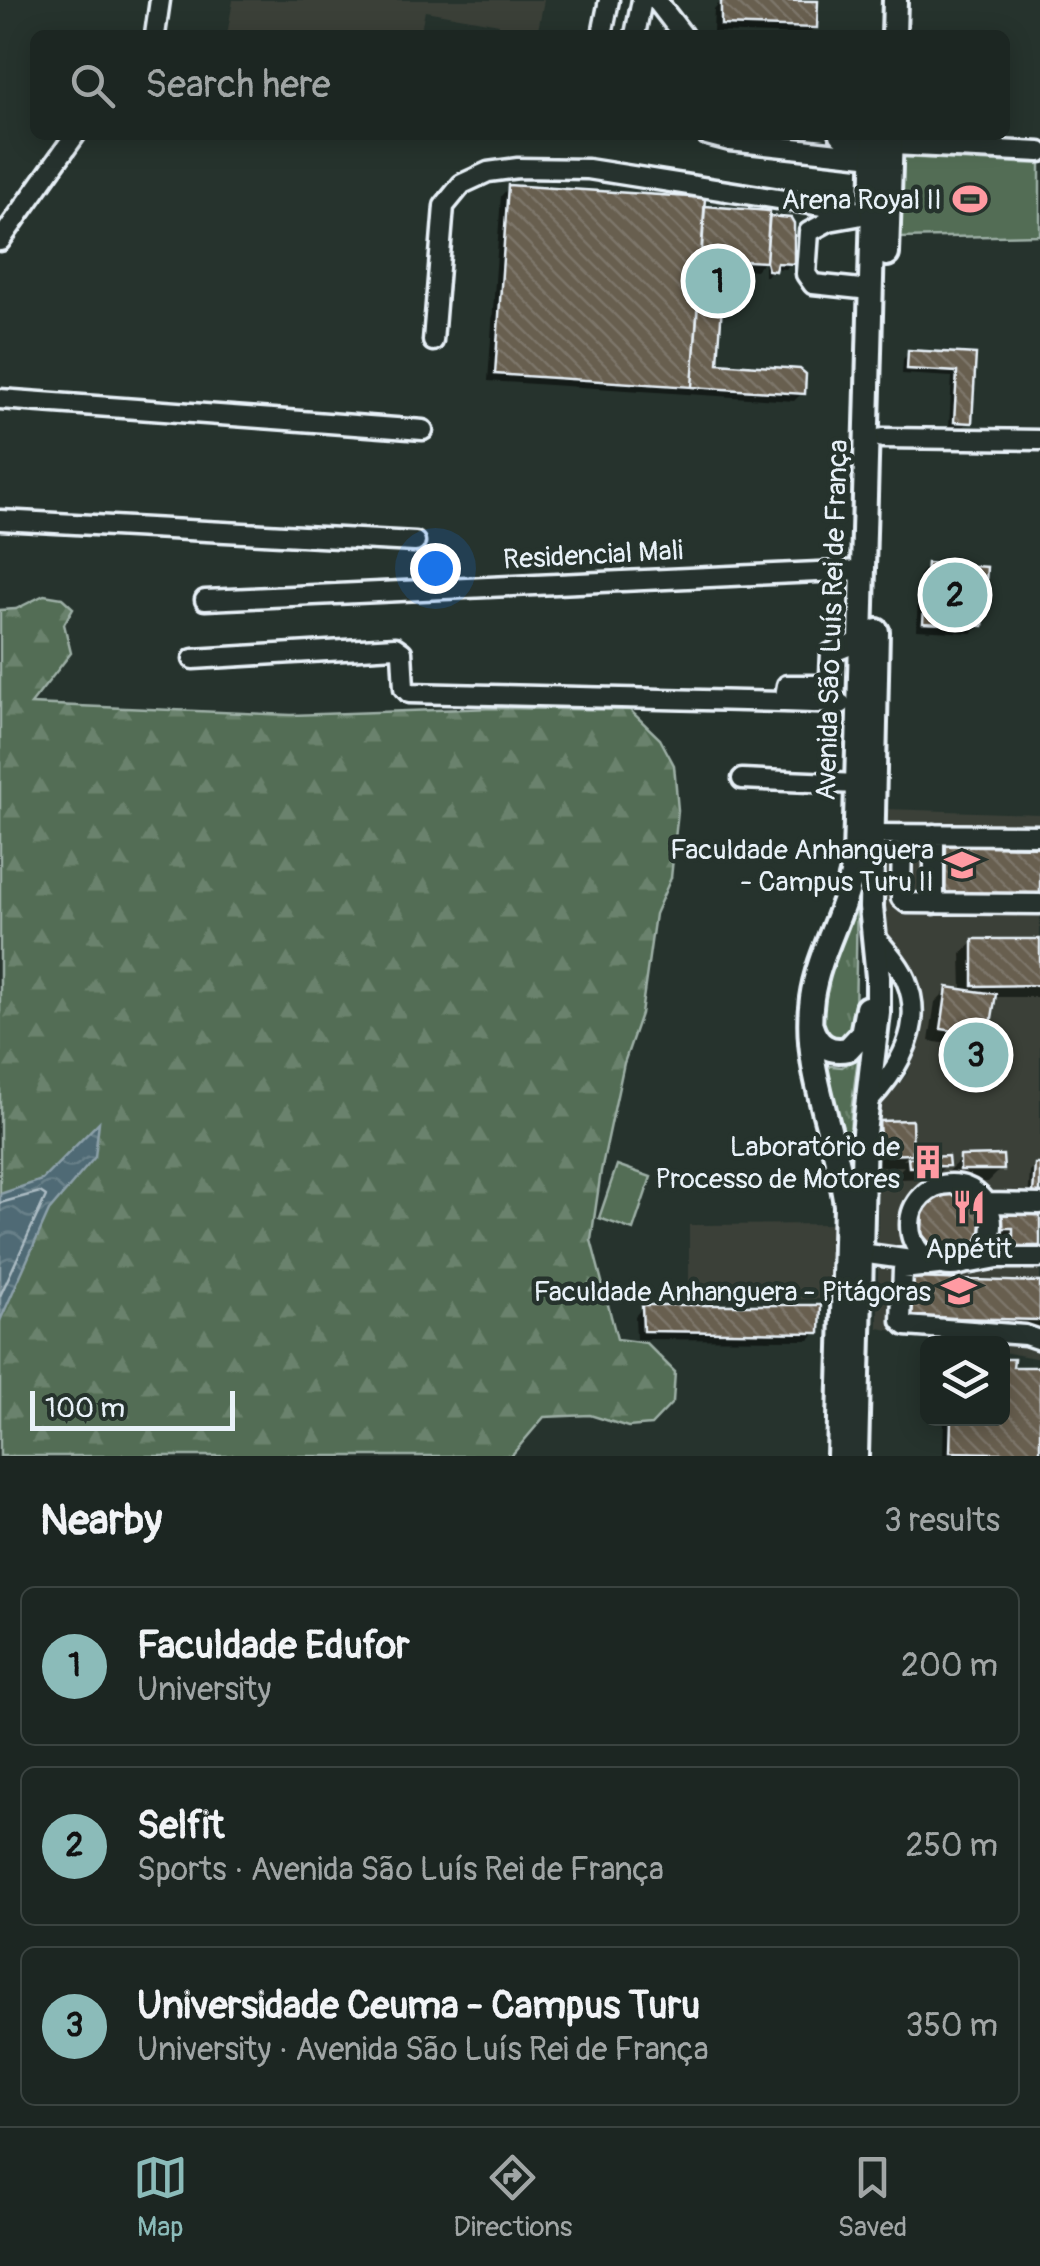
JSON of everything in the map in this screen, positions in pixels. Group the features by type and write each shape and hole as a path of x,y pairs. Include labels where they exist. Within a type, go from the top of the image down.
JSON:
{"main road":[{"path":"878,30 880,0"},
{"path":"894,30 895,0"},
{"name":"Avenida São Luís Rei de França","path":"839,1456 846,1205 816,1070 811,1024 818,973 854,870 857,784 850,707 861,641 872,214 881,143"},
{"name":"Avenida São Luís Rei de França","path":"856,1456 868,1102 878,1014 872,834 882,438 881,143"},
{"path":"811,1024 818,1041 828,1049 848,1049 860,1040 865,1026 873,934"}],"street":[{"path":"157,30 160,0"},
{"path":"603,30 609,0"},
{"path":"636,30 642,0"},
{"path":"656,0 675,30"},
{"path":"0,241 71,140"},
{"path":"726,140 1040,152"},
{"path":"846,140 881,143"},
{"path":"433,341 444,206 462,184 488,172 518,168 588,169 872,214"},
{"path":"794,201 809,232 808,280 870,290"},
{"path":"809,232 829,221 872,214"},
{"path":"0,399 423,430"},
{"path":"882,438 1040,440"},
{"path":"0,520 416,542"},
{"name":"Residencial Mali","path":"205,600 863,570"},
{"path":"850,707 830,697 831,654 861,641"},
{"path":"193,659 396,647 402,652 404,688 409,693 784,702 786,686 850,707"},
{"path":"808,694 828,686"},
{"path":"742,779 857,784"},
{"path":"872,834 1040,835"},
{"path":"902,834 902,898 906,904 1040,904"},
{"path":"934,834 934,904"},
{"path":"868,1102 903,1058 911,1016 904,975 873,934"},
{"path":"861,1253 952,1265 975,1258 990,1238 992,1221 985,1203 970,1190 951,1185 932,1189 918,1202 910,1220 912,1238 927,1258 952,1265"},
{"path":"985,1203 1040,1204"},
{"path":"1040,1258 998,1258 903,1269 901,1321 906,1326 1025,1335 1040,1340"}],"shaded area":[{"path":"233,0 544,0 538,30 498,30 499,24 425,11 421,30 228,30"},
{"path":"887,809 1040,814 1040,1359 1010,1353 1010,1336 920,1336 878,1328 878,1109 908,1073 921,1003 915,980 887,934 882,917"},
{"path":"834,1224 835,1299 689,1300 689,1225"}],"green space":[{"name":"Arena Royal II","path":"901,157 1040,164 1040,235 899,238"},
{"path":"44,595 62,598 73,608 64,624 71,653 31,704 291,715 494,708 630,710 660,739 674,765 678,810 671,878 655,914 641,1014 624,1063 591,1240 617,1339 646,1343 675,1372 673,1402 651,1425 628,1427 590,1415 544,1417 511,1456 0,1456 0,610 16,609"},
{"path":"857,894 855,1024 848,1039 828,1040 822,1023 823,985"},
{"path":"858,1057 849,1179 820,1065 842,1067"},
{"path":"617,1165 651,1177 633,1230 599,1218"}],"water":[{"path":"99,1122 95,1157 49,1211 0,1321 0,1194 42,1180"}],"building":[{"path":"721,0 818,1 817,28 721,25"},
{"path":"508,185 705,198 692,387 495,374"},
{"path":"705,206 770,211 766,262 725,260 718,363 800,369 806,374 805,394 692,387"},
{"path":"769,216 791,218 794,223 794,264 777,263 775,271 768,270 766,262"},
{"path":"908,350 976,354 972,423 954,422 957,372 907,369"},
{"path":"927,563 987,567 983,626 923,623"},
{"path":"946,845 1040,847 1040,899 945,897"},
{"path":"973,939 1040,939 1040,985 973,986"},
{"path":"947,987 996,994 989,1036 941,1029"},
{"path":"912,1120 913,1154 881,1155 879,1121"},
{"path":"1003,1155 1004,1170 960,1170 960,1156"},
{"name":"Laboratório de Processo de Motores","path":"948,1156 949,1166 909,1167 908,1158"},
{"path":"1035,1164 1040,1164 1040,1195 1033,1194"},
{"path":"941,1192 965,1193 982,1211 982,1235 965,1255 939,1254 922,1234 923,1210"},
{"path":"1002,1209 1040,1209 1040,1246 1013,1246 1013,1228 1001,1228"},
{"path":"947,1254 956,1255 955,1279 947,1279"},
{"path":"912,1278 1040,1282 1040,1320 911,1317"},
{"path":"642,1305 821,1305 820,1333 643,1331"},
{"path":"1010,1359 1014,1359 1013,1367 1040,1367 1040,1454 950,1452 951,1426 1010,1426"}],"place":[{"name":"Arena Royal II","path":"970,199"},
{"name":"Faculdade Edufor","path":"718,281"},
{"name":"Selfit","path":"955,595"},
{"name":"Faculdade Anhanguera - Campus Turu II","path":"962,865"},
{"name":"Universidade Ceuma - Campus Turu","path":"976,1055"},
{"name":"Laboratório de Processo de Motores","path":"928,1162"},
{"name":"Appétit","path":"969,1207"},
{"name":"Faculdade Anhanguera - Pitágoras","path":"959,1291"}]}
